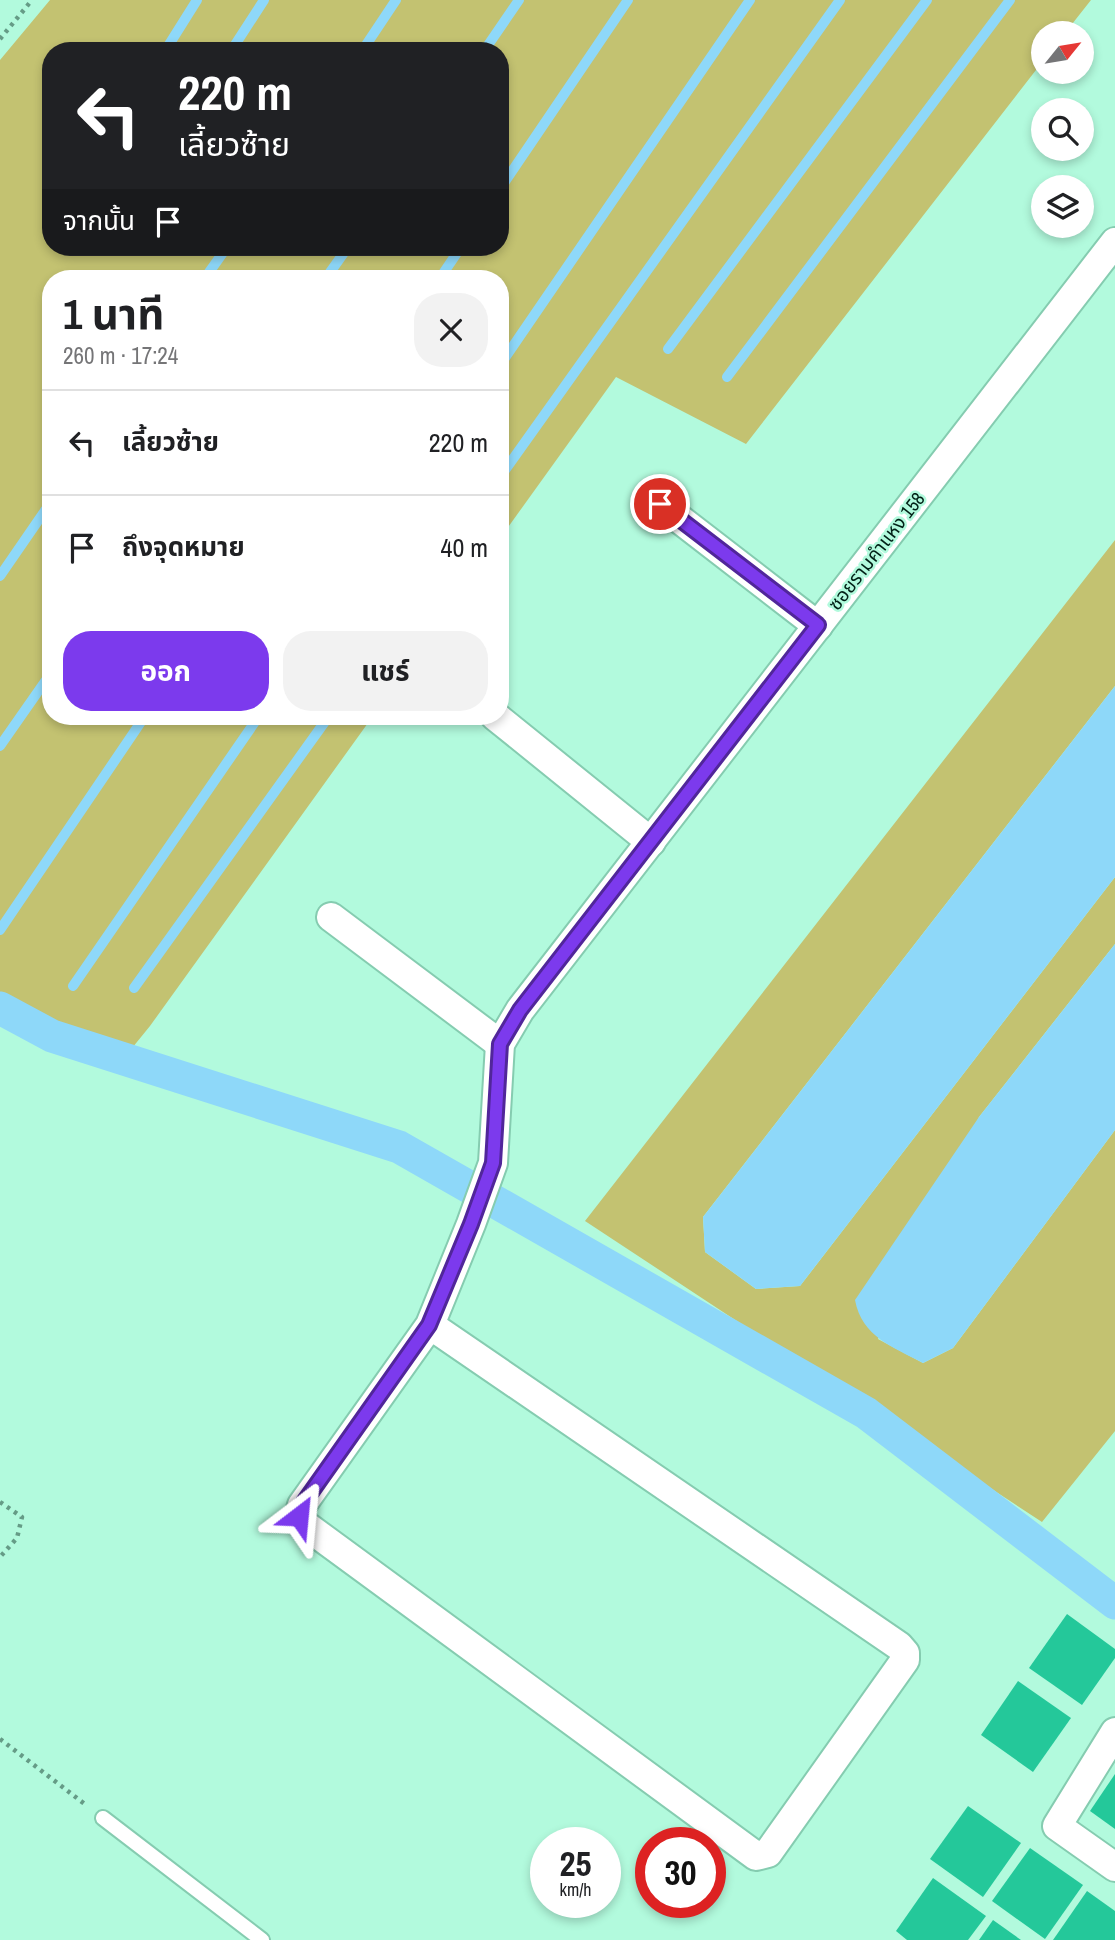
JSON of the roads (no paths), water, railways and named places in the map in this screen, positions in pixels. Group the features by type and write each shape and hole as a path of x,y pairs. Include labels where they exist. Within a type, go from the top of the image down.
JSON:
{"street":[{"name":"ซอยรามคำแหง 158","path":"429,1325 899,1646 905,1653 905,1660 768,1853 756,1856 305,1525 299,1516 302,1505 429,1325 493,1163 500,1044 520,1010 1115,242"},
{"path":"660,504 818,625"},
{"path":"506,725 650,842"},
{"path":"331,917 500,1044"},
{"path":"1115,1732 1056,1826 1115,1867"}],"lane":[{"path":"103,1818 262,1940"}],"water":[{"path":"1115,686 1115,877 800,1286 756,1289 705,1252 703,1217"},
{"path":"1115,944 1115,1130 953,1348 923,1363 890,1346 872,1332 864,1323 855,1300 979,1117"}],"waterway":[{"path":"171,42 197,0"},
{"path":"237,42 264,0"},
{"path":"368,42 396,0"},
{"path":"490,42 519,0"},
{"path":"509,176 628,0"},
{"path":"509,352 750,0"},
{"path":"509,464 840,0"},
{"path":"668,349 927,0"},
{"path":"727,377 1010,0"},
{"path":"211,270 221,256"},
{"path":"332,270 342,256"},
{"path":"445,270 455,256"},
{"path":"0,576 42,515"},
{"path":"0,746 42,686"},
{"path":"0,930 139,725"},
{"path":"73,986 253,725"},
{"path":"134,988 323,725"},
{"path":"0,1008 52,1036 399,1147 866,1413 1115,1603"}]}
